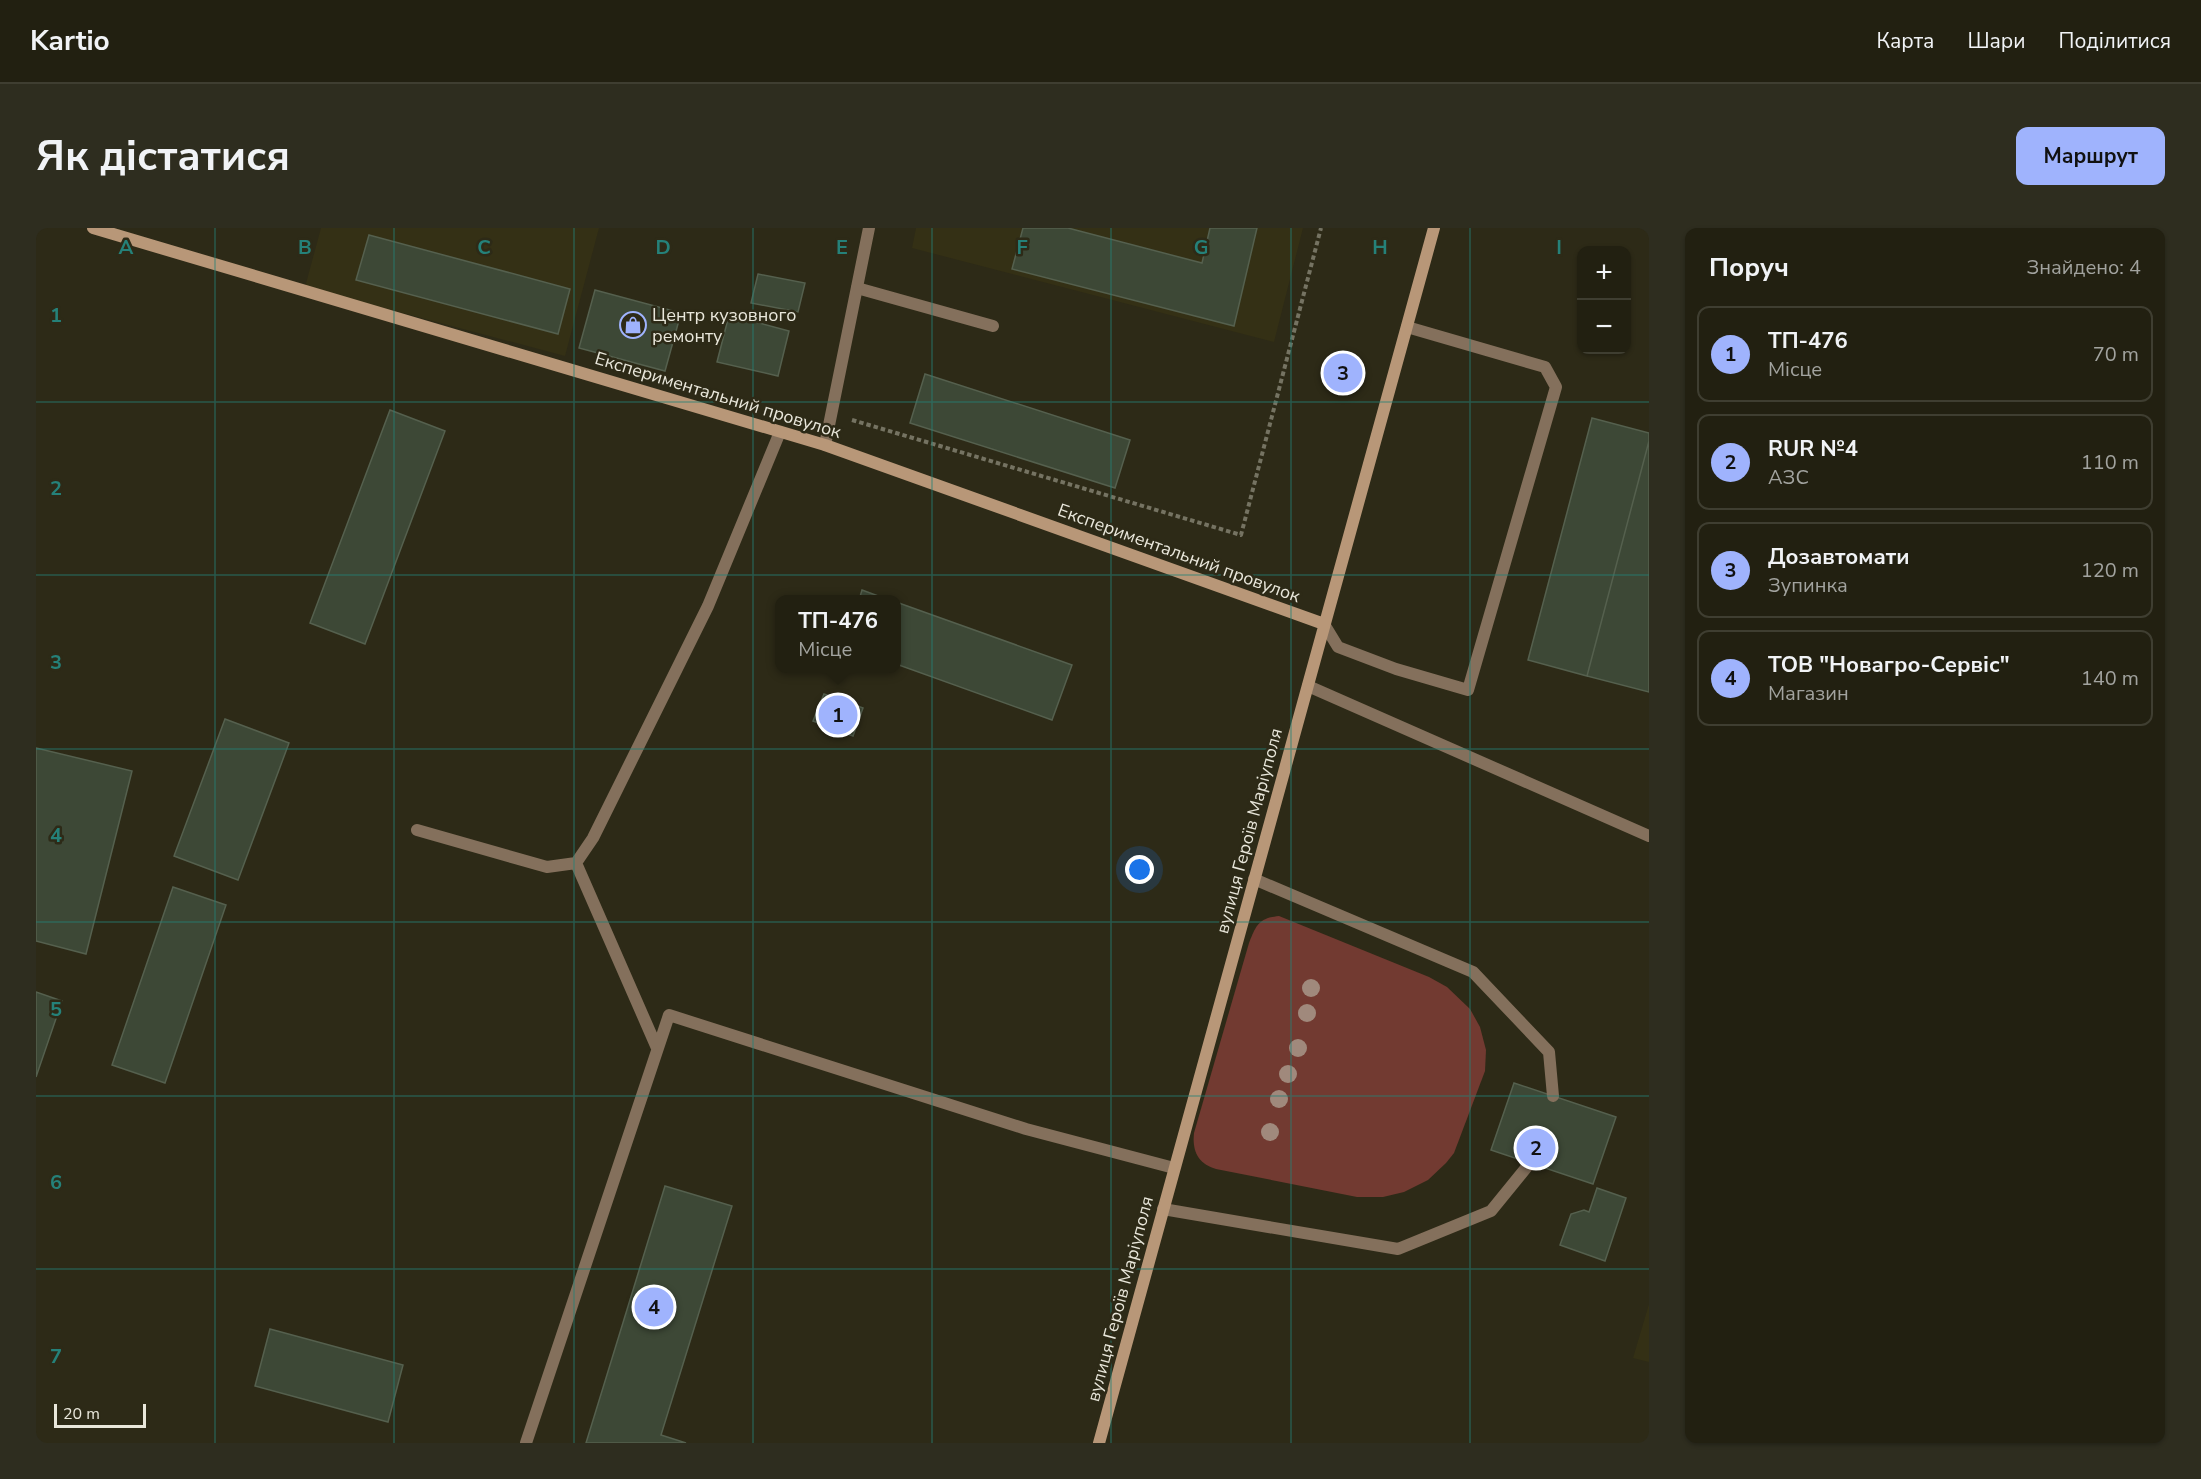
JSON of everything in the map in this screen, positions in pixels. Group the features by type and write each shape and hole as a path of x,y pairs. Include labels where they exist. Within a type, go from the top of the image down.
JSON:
{"street":[{"name":"Експериментальний провулок","path":"93,228 825,445 1324,624"},
{"path":"825,445 869,228"},
{"name":"вулиця Героїв Маріуполя","path":"1099,1443 1434,228"},
{"path":"857,288 993,326"},
{"path":"1324,624 1338,647 1396,669 1468,690 1556,387 1545,367 1407,327"},
{"path":"417,830 547,867 576,862 593,838 708,606 780,432"},
{"path":"1308,686 1649,836"},
{"path":"576,862 657,1048"},
{"path":"1254,879 1473,972 1549,1052 1553,1096"},
{"path":"526,1443 669,1015 1026,1129 1174,1168"},
{"path":"1163,1209 1398,1249 1491,1211 1530,1163"}],"path":[{"path":"831,414 1241,534 1321,228"}],"shaded area":[{"path":"321,228 599,228 565,356 305,287"},
{"path":"916,228 1303,228 1274,342 912,248"},
{"path":"1279,916 1429,977 1447,987 1470,1009 1480,1027 1486,1050 1485,1071 1454,1153 1428,1180 1404,1192 1383,1197 1357,1197 1216,1169 1205,1164 1195,1151 1194,1133 1249,943 1259,924"},
{"path":"1649,1304 1649,1362 1633,1358"}],"building":[{"path":"1023,228 1068,228 1202,263 1210,228 1257,228 1234,326 1012,269"},
{"path":"369,235 570,289 558,334 356,280"},
{"path":"758,274 805,283 798,312 751,303"},
{"path":"595,290 681,313 665,371 579,348"},
{"path":"729,315 789,331 778,376 717,362"},
{"path":"925,374 1130,440 1115,488 910,423"},
{"path":"390,410 445,431 365,644 310,623"},
{"path":"1592,418 1649,433 1649,441 1587,676 1528,660"},
{"path":"1649,441 1649,692 1587,676"},
{"path":"862,590 876,595 860,595"},
{"path":"901,604 1072,665 1052,720 901,666"},
{"path":"824,694 863,708 853,736 813,721"},
{"path":"225,719 289,743 238,880 174,856"},
{"path":"36,748 132,771 86,954 36,941"},
{"path":"173,887 226,905 165,1083 112,1065"},
{"path":"36,992 62,1001 36,1077"},
{"path":"1514,1083 1616,1117 1593,1184 1491,1150"},
{"path":"665,1186 732,1206 661,1435 686,1443 586,1443"},
{"path":"1597,1188 1626,1198 1605,1261 1560,1245 1571,1214 1584,1210 1589,1212"},
{"path":"270,1329 403,1365 388,1422 255,1386"}],"place":[{"name":"Центр кузовного ремонту","path":"633,325"},
{"name":"Дозавтомати","path":"1343,373"},
{"name":"ТП-476","path":"838,715"},
{"name":"RUR №4","path":"1536,1148"},
{"name":"ТОВ \"Новагро-Сервіс\"","path":"654,1307"}]}
